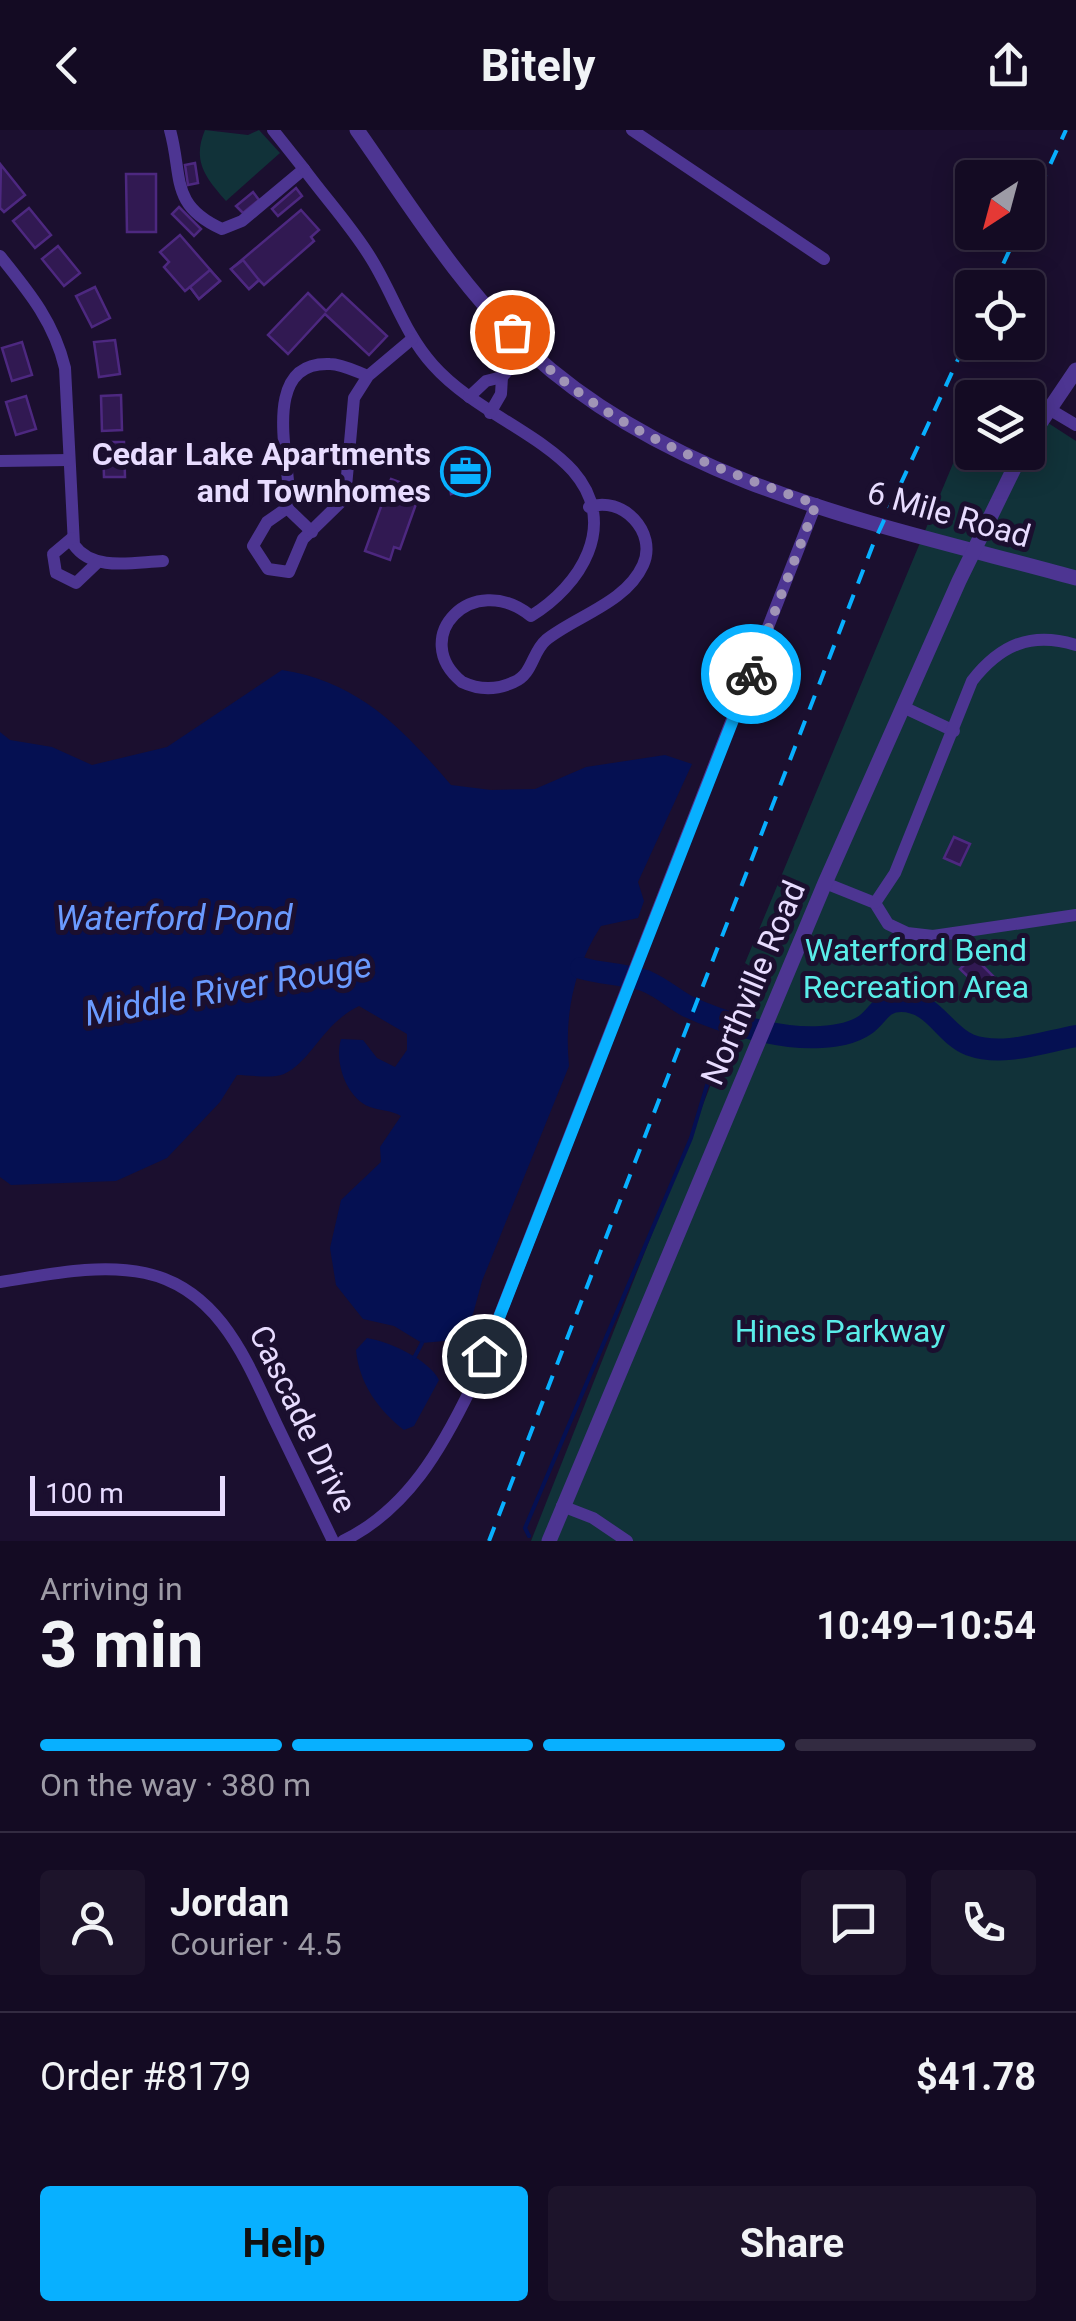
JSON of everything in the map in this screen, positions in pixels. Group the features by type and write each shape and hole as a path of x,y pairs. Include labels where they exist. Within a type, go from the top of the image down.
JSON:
{"street":[{"path":"170,130 178,150 175,180 185,200 200,220 222,229 242,221 304,169"},
{"path":"273,130 371,258 412,339 435,368 490,413 572,470 589,507 593,535 586,562 559,599 531,616"},
{"name":"6 Mile Road","path":"357,130 458,270 527,349 600,408 672,451 816,504 1076,578"},
{"path":"634,130 824,258"},
{"path":"0,256 41,306 60,345 65,368 72,538 78,552 98,562 163,561"},
{"path":"368,376 329,364 320,366 298,377 285,396 280,416 290,481 287,508 255,537 258,560 278,574 289,572 303,540 345,498 350,414 358,388 412,339"},
{"path":"470,397 486,381 502,377 527,349"},
{"path":"1045,415 1076,370"},
{"path":"490,413 502,394 502,377"},
{"path":"1049,409 1076,426"},
{"path":"0,461 69,460"},
{"name":"Northville Road","path":"549,1541 766,1019 903,707 1013,470"},
{"path":"544,642 531,616 500,600 481,598 463,605 450,620 442,642 444,660 462,682 497,688 518,681 544,642 622,591 643,566 647,546 640,525 609,504 589,507"},
{"name":"Cascade Drive","path":"343,1541 374,1523 400,1500 445,1442 472,1386 798,560 816,504"},
{"path":"287,508 312,532"},
{"path":"72,538 53,554 56,573 76,582 98,562"},
{"path":"875,903 894,873 972,681 991,656 1021,640 1056,638 1076,644"},
{"path":"903,707 954,731"},
{"path":"825,883 875,903 888,924 908,933 933,936 1076,915"},
{"name":"Cascade Drive","path":"0,1282 70,1271 146,1273 168,1281 208,1306 241,1347 333,1541"},
{"path":"562,1506 593,1518 627,1541"}],"green space":[{"path":"205,130 248,135 259,130 280,153 226,201 200,160"},
{"path":"1045,421 1076,441 1076,1541 531,1541 756,970 745,963 955,459 955,470 1045,470"}],"water":[{"name":"Waterford Pond","path":"282,670 334,685 377,711 451,785 491,790 535,789 586,767 665,755 692,764 638,882 644,901 638,918 601,926 584,958 570,1010 569,1066 482,1281 473,1314 455,1340 422,1343 394,1326 363,1319 336,1285 330,1248 341,1200 381,1162 380,1147 401,1116 370,1107 354,1096 341,1068 341,1039 363,1040 377,1058 395,1067 407,1050 407,1034 359,1006 336,1022 284,1074 237,1075 220,1102 167,1158 116,1181 11,1185 0,1177 0,732 10,740 52,747 92,765 167,747"},
{"path":"367,1338 407,1353 426,1365 439,1380 414,1426 404,1430 378,1405 366,1385 356,1350"}],"building":[{"path":"195,163 198,183 188,185 185,165"},
{"path":"1,165 25,195 4,212 0,208"},
{"path":"126,174 156,174 156,232 127,232"},
{"path":"296,188 302,196 278,216 272,209"},
{"path":"253,192 259,200 243,213 236,206"},
{"path":"179,207 201,229 194,236 172,214"},
{"path":"29,208 51,235 35,248 13,221"},
{"path":"301,210 319,230 311,237 314,241 264,285 259,280 249,289 231,269"},
{"path":"180,235 220,281 199,299 190,287 185,291 164,267 169,262 160,252"},
{"path":"58,246 80,273 64,286 42,259"},
{"path":"243,260 259,280 249,289 231,269"},
{"path":"210,270 220,281 199,299 190,287"},
{"path":"95,287 110,318 92,327 76,296"},
{"path":"308,293 326,311 342,294 387,336 369,355 325,314 288,354 268,335"},
{"path":"115,340 120,374 99,377 94,342"},
{"path":"22,342 32,375 12,381 2,348"},
{"path":"121,395 122,430 102,431 101,396"},
{"path":"26,396 36,429 16,435 6,402"},
{"path":"103,442 124,442 125,477 104,477"},
{"name":"Cedar Lake Apartments and Townhomes","path":"461,456 462,463 482,460 486,482 451,494 446,459"},
{"path":"391,479 421,490 400,549 394,547 390,560 365,551"},
{"path":"954,837 970,844 960,865 944,858"},
{"path":"973,956 996,979 984,992 960,969"}],"waterway":[{"name":"Middle River Rouge","path":"581,968 642,980 701,1012 789,1036 821,1037 849,1032 865,1025 885,1006 901,1001 922,1006 961,1040 983,1048 1023,1047 1076,1036"},
{"path":"529,1536 525,1528 691,1138 727,1019"},
{"path":"414,1358 422,1343"}],"railway":[{"path":"1045,176 1066,130"},
{"path":"1000,270 1010,250"},
{"path":"489,1541 874,542 958,360"}],"way so far":[{"path":"512,332 564,381 636,431 706,465 816,504 798,560 751,674"}],"place":[{"name":"Cedar Lake Apartments and Townhomes","path":"466,472"}],"route":[{"path":"484,1356 751,674"}],"park label":[{"name":"Waterford Bend Recreation Area","path":"916,968"},
{"name":"Hines Parkway","path":"840,1331"}]}
